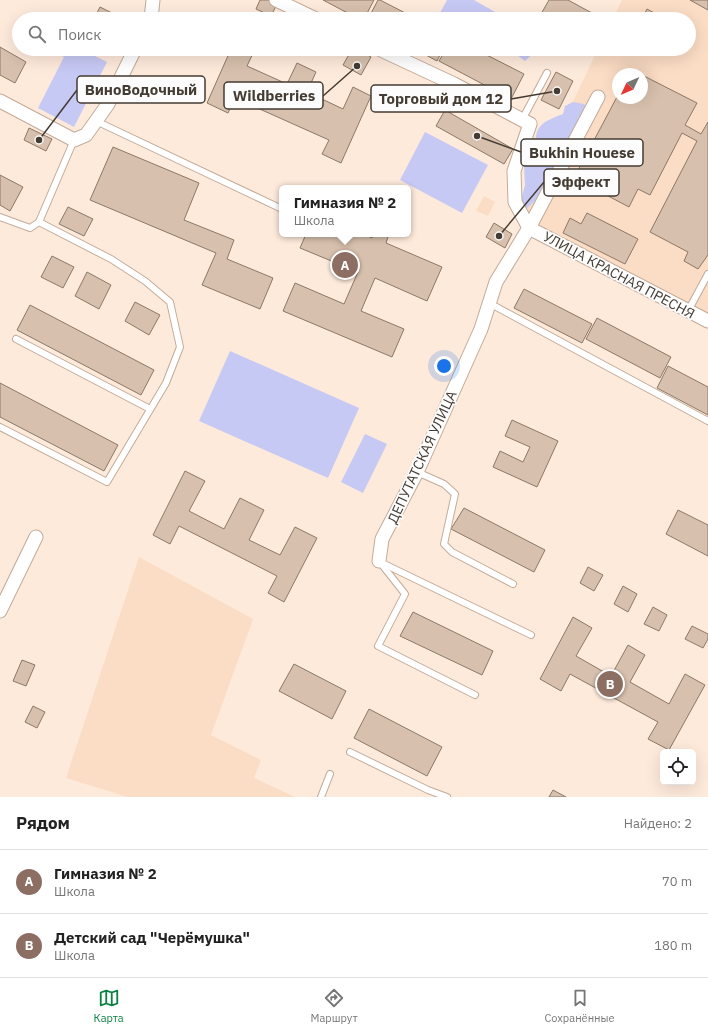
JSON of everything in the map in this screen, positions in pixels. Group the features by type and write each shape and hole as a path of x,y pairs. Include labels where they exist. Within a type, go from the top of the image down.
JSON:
{"street":[{"path":"152,12 153,0"},
{"path":"276,0 301,12"},
{"path":"0,101 74,140 86,135 108,104 132,56"},
{"path":"394,56 454,84 530,124 514,170 515,202 529,228"},
{"name":"ДЕПУТАТСКАЯ УЛИЦА","path":"379,561 382,539 417,472 481,329 496,282 529,228 598,97"},
{"name":"УЛИЦА КРАСНАЯ ПРЕСНЯ","path":"529,228 708,321"},
{"path":"0,611 36,537"}],"lane":[{"path":"522,120 547,73"},
{"path":"96,121 279,208"},
{"path":"0,217 30,228 39,222 74,140"},
{"path":"0,427 107,482 166,383 180,347 170,302 145,281 111,259 39,222"},
{"path":"688,311 708,274"},
{"path":"489,303 708,421"},
{"path":"16,339 150,409"},
{"path":"417,472 444,484 455,494 444,544 452,552 514,584"},
{"path":"379,561 531,635"},
{"path":"379,561 405,594 378,646 475,695"},
{"path":"350,752 428,790 447,797"},
{"path":"321,797 330,774"}],"shaded area":[{"path":"447,0 474,0 495,12 441,12"},
{"path":"622,0 708,0 708,318 516,221 595,56 696,56 696,12 616,12"},
{"path":"62,56 95,56 107,62 74,127 38,108 64,57"},
{"path":"518,56 530,56 525,61"},
{"path":"573,102 584,104 588,109 542,195 527,208 520,203 525,185 524,164 535,151 535,142 538,130 544,123 563,114 565,106"},
{"path":"425,132 488,165 462,213 400,180"},
{"path":"484,196 495,202 488,216 476,211"},
{"path":"230,351 359,408 328,478 199,421"},
{"path":"365,434 387,444 363,493 341,482"},
{"path":"139,557 253,619 211,735 261,760 254,778 295,797 128,797 66,778"}],"building":[{"path":"260,0 270,0 277,4 273,12 262,12 256,9"},
{"path":"323,0 374,0 368,12 346,12"},
{"path":"378,0 380,0 403,12 372,12"},
{"path":"549,0 568,0 590,12 542,12"},
{"path":"690,0 708,0 708,10"},
{"path":"100,7 110,12 98,12"},
{"path":"647,9 652,12 646,12"},
{"path":"0,47 12,54 12,56 16,56 26,62 15,83 0,75"},
{"path":"228,56 252,56 247,66 287,84 297,63 316,72 307,92 343,109 353,87 371,96 341,163 322,154 329,140 235,98 228,113 207,103"},
{"path":"348,56 371,57 361,75 343,65"},
{"path":"428,56 440,56 437,61"},
{"path":"442,56 489,56 524,74 511,99 439,61"},
{"path":"556,72 573,81 559,109 541,100"},
{"path":"648,78 697,103 685,125 701,134 708,122 708,255 698,269 684,261 688,252 650,232 697,141 682,133 650,195 638,189 629,207 574,178 613,104 648,104"},
{"path":"445,110 513,149 504,164 436,126"},
{"path":"29,128 52,139 46,151 24,140"},
{"path":"113,147 199,183 184,220 234,240 227,259 273,278 260,309 202,285 216,253 90,200"},
{"path":"0,175 23,187 10,211 0,205"},
{"path":"68,207 93,219 84,236 59,224"},
{"path":"587,213 638,239 625,264 563,233 570,218 581,224"},
{"path":"494,223 512,234 505,248 486,237"},
{"path":"305,237 388,237 386,243 442,267 427,301 375,278 361,311 404,329 392,357 283,311 295,283 344,304 358,272 300,248"},
{"path":"52,256 74,267 63,288 41,277"},
{"path":"87,272 111,285 99,309 75,296"},
{"path":"524,289 592,324 582,343 514,308"},
{"path":"135,302 160,315 149,335 125,321"},
{"path":"30,305 154,370 141,395 17,330"},
{"path":"597,318 671,357 660,378 586,339"},
{"path":"668,366 708,387 708,415 657,388"},
{"path":"0,383 118,445 104,471 0,417"},
{"path":"512,420 558,441 537,487 493,467 500,451 523,462 530,447 505,436"},
{"path":"185,471 205,481 189,511 224,529 240,498 264,510 249,540 280,555 295,527 317,538 284,602 268,593 277,576 179,526 170,544 153,535"},
{"path":"464,508 545,550 534,572 451,529"},
{"path":"678,510 708,525 708,556 666,534"},
{"path":"588,567 603,575 594,591 580,583"},
{"path":"623,586 637,594 628,612 614,604"},
{"path":"653,607 667,615 659,631 644,624"},
{"path":"413,612 493,651 482,675 400,636"},
{"path":"573,617 592,628 576,656 611,676 628,645 645,655 630,682 669,704 685,674 705,685 670,749 667,749 648,739 658,722 570,674 561,691 540,679"},
{"path":"692,626 708,634 708,639 703,648 685,639"},
{"path":"22,660 35,665 26,686 13,681"},
{"path":"294,664 346,691 332,719 279,691"},
{"path":"33,706 45,712 37,728 25,722"},
{"path":"369,709 442,747 427,776 354,738"},
{"path":"553,790 566,797 549,797"}],"place":[{"name":"Wildberries","path":"357,66"},
{"name":"Торговый дом 12","path":"557,91"},
{"name":"Bukhin Houese","path":"477,136"},
{"name":"ВиноВодочный","path":"39,140"},
{"name":"Эффект","path":"499,236"},
{"name":"Гимназия № 2","path":"345,265"},
{"name":"Детский сад \"Черёмушка\"","path":"610,684"}]}
